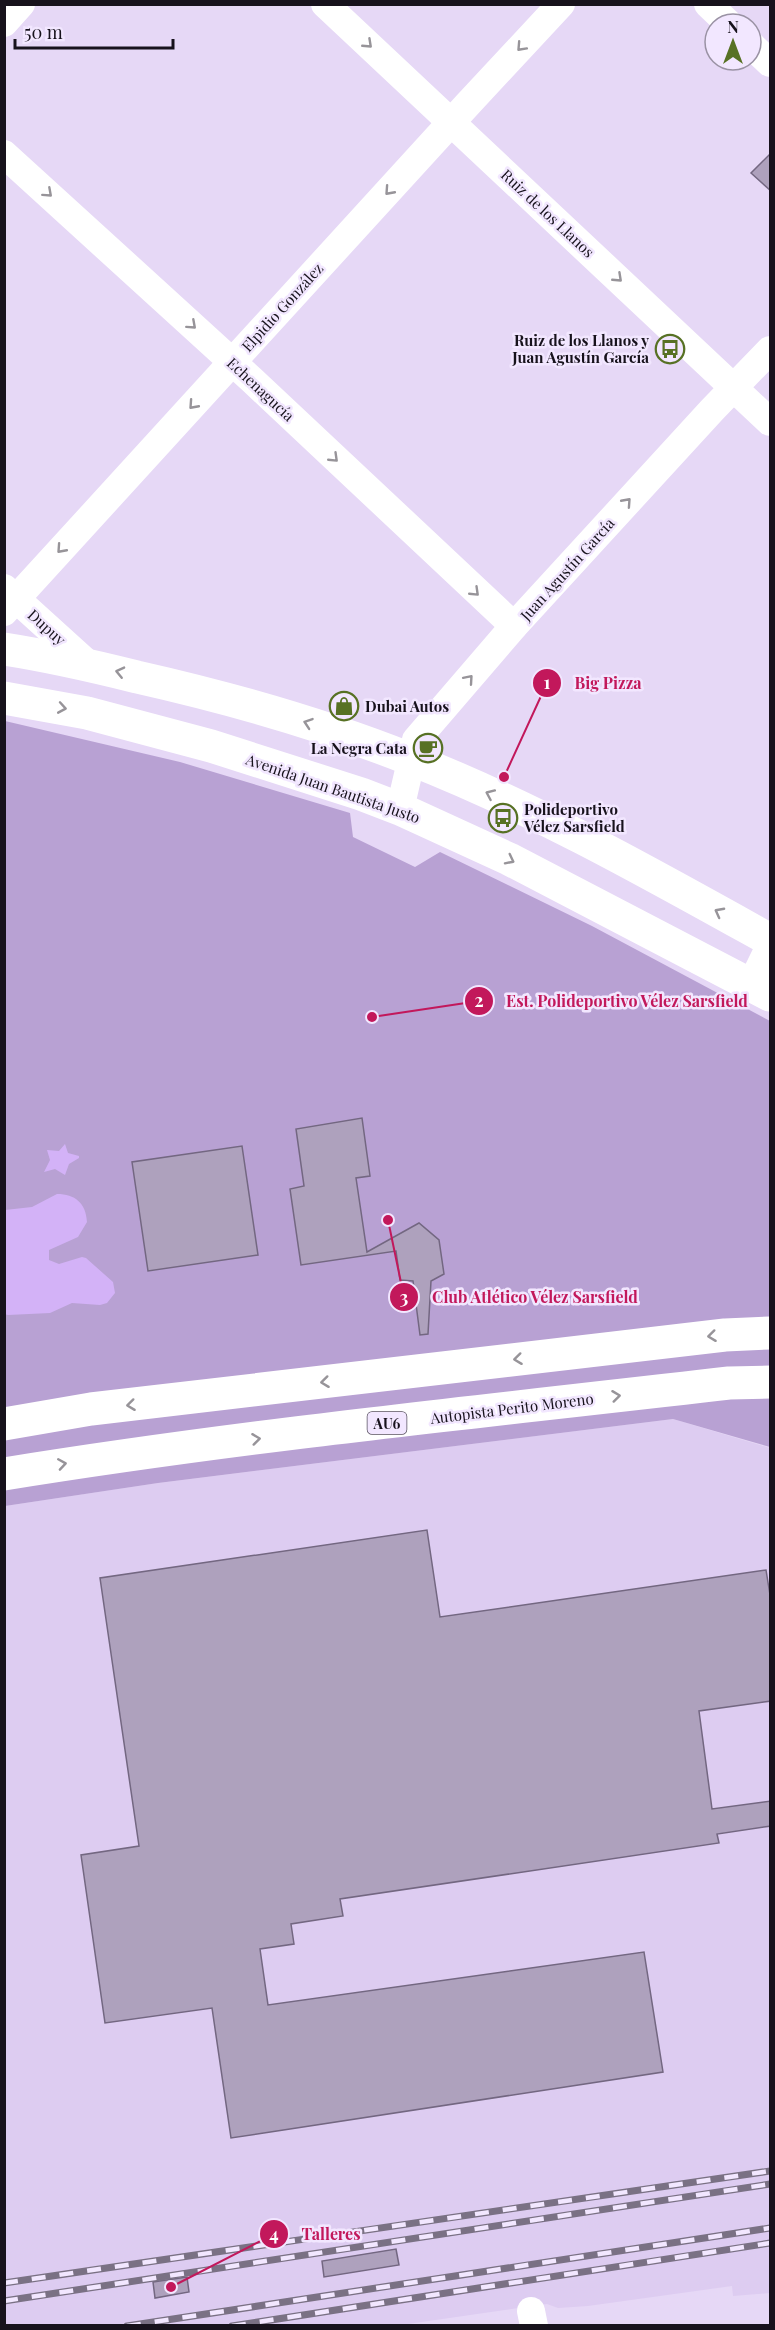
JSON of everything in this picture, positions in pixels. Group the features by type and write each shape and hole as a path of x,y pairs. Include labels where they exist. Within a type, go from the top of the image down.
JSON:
{"main road":[{"path":"4,649 89,665 211,694 302,721 411,759 541,818 771,940"},
{"name":"Avenida Juan Bautista Justo","path":"4,698 87,713 211,746 361,794 400,809 499,854 761,990"},
{"path":"4,1424 126,1405 725,1335 771,1333"},
{"name":"Autopista Perito Moreno","path":"4,1474 99,1458 276,1436 729,1383 771,1382"}],"street":[{"path":"4,23 21,4"},
{"name":"Ruiz de los Llanos","path":"326,4 771,422"},
{"name":"Elpidio González","path":"8,599 232,362 561,4"},
{"name":"Echenagucía","path":"4,154 232,362 514,627"},
{"name":"Juan Agustín García","path":"400,809 416,740 514,627 771,350"},
{"name":"Dupuy","path":"8,599 89,665"},
{"path":"761,990 771,946"}],"shaded area":[{"path":"5,721 180,762 350,813 353,837 415,867 440,852 592,926 770,1021 770,1447 673,1419 158,1483 5,1506"},
{"path":"65,1144 68,1153 79,1156 79,1158 69,1164 65,1175 55,1169 44,1172 50,1160 47,1150 59,1151"},
{"path":"57,1194 69,1196 78,1201 82,1205 87,1222 78,1237 49,1250 49,1260 59,1264 82,1257 86,1258 113,1282 115,1293 107,1303 100,1305 72,1303 50,1313 4,1314 5,1210 32,1207"},
{"path":"673,1419 770,1448 770,2293 733,2296 732,2286 588,2306 558,2308 547,2304 401,2325 5,2326 5,1506 158,1483"}],"building":[{"path":"771,153 771,191 751,173"},
{"path":"362,1118 370,1176 356,1178 367,1252 419,1223 439,1240 444,1274 431,1281 428,1334 420,1335 413,1281 400,1280 396,1251 301,1265 290,1189 304,1186 296,1129"},
{"path":"242,1146 258,1255 148,1271 132,1162"},
{"path":"427,1530 440,1617 766,1570 771,1601 771,1701 699,1711 712,1809 771,1801 771,1826 717,1834 719,1843 340,1899 343,1916 291,1924 294,1944 260,1949 268,2005 644,1952 663,2072 231,2138 212,2008 105,2023 81,1855 139,1846 100,1578"},
{"path":"396,2249 399,2265 324,2277 322,2261"},
{"path":"187,2277 189,2292 155,2298 153,2282"}],"railway":[{"path":"4,2283 770,2171"},
{"path":"4,2301 770,2184"},
{"path":"127,2326 770,2228"},
{"path":"232,2326 770,2243"}],"place":[{"name":"Ruiz de los Llanos y Juan Agustín García","path":"670,349"},
{"name":"Dubai Autos","path":"344,706"},
{"name":"La Negra Cata","path":"428,748"},
{"name":"Big Pizza","path":"504,777"},
{"name":"Polideportivo Vélez Sarsfield","path":"503,818"},
{"name":"Est. Polideportivo Vélez Sarsfield","path":"372,1017"},
{"name":"Club Atlético Vélez Sarsfield","path":"388,1220"},
{"name":"Talleres","path":"171,2287"}]}
